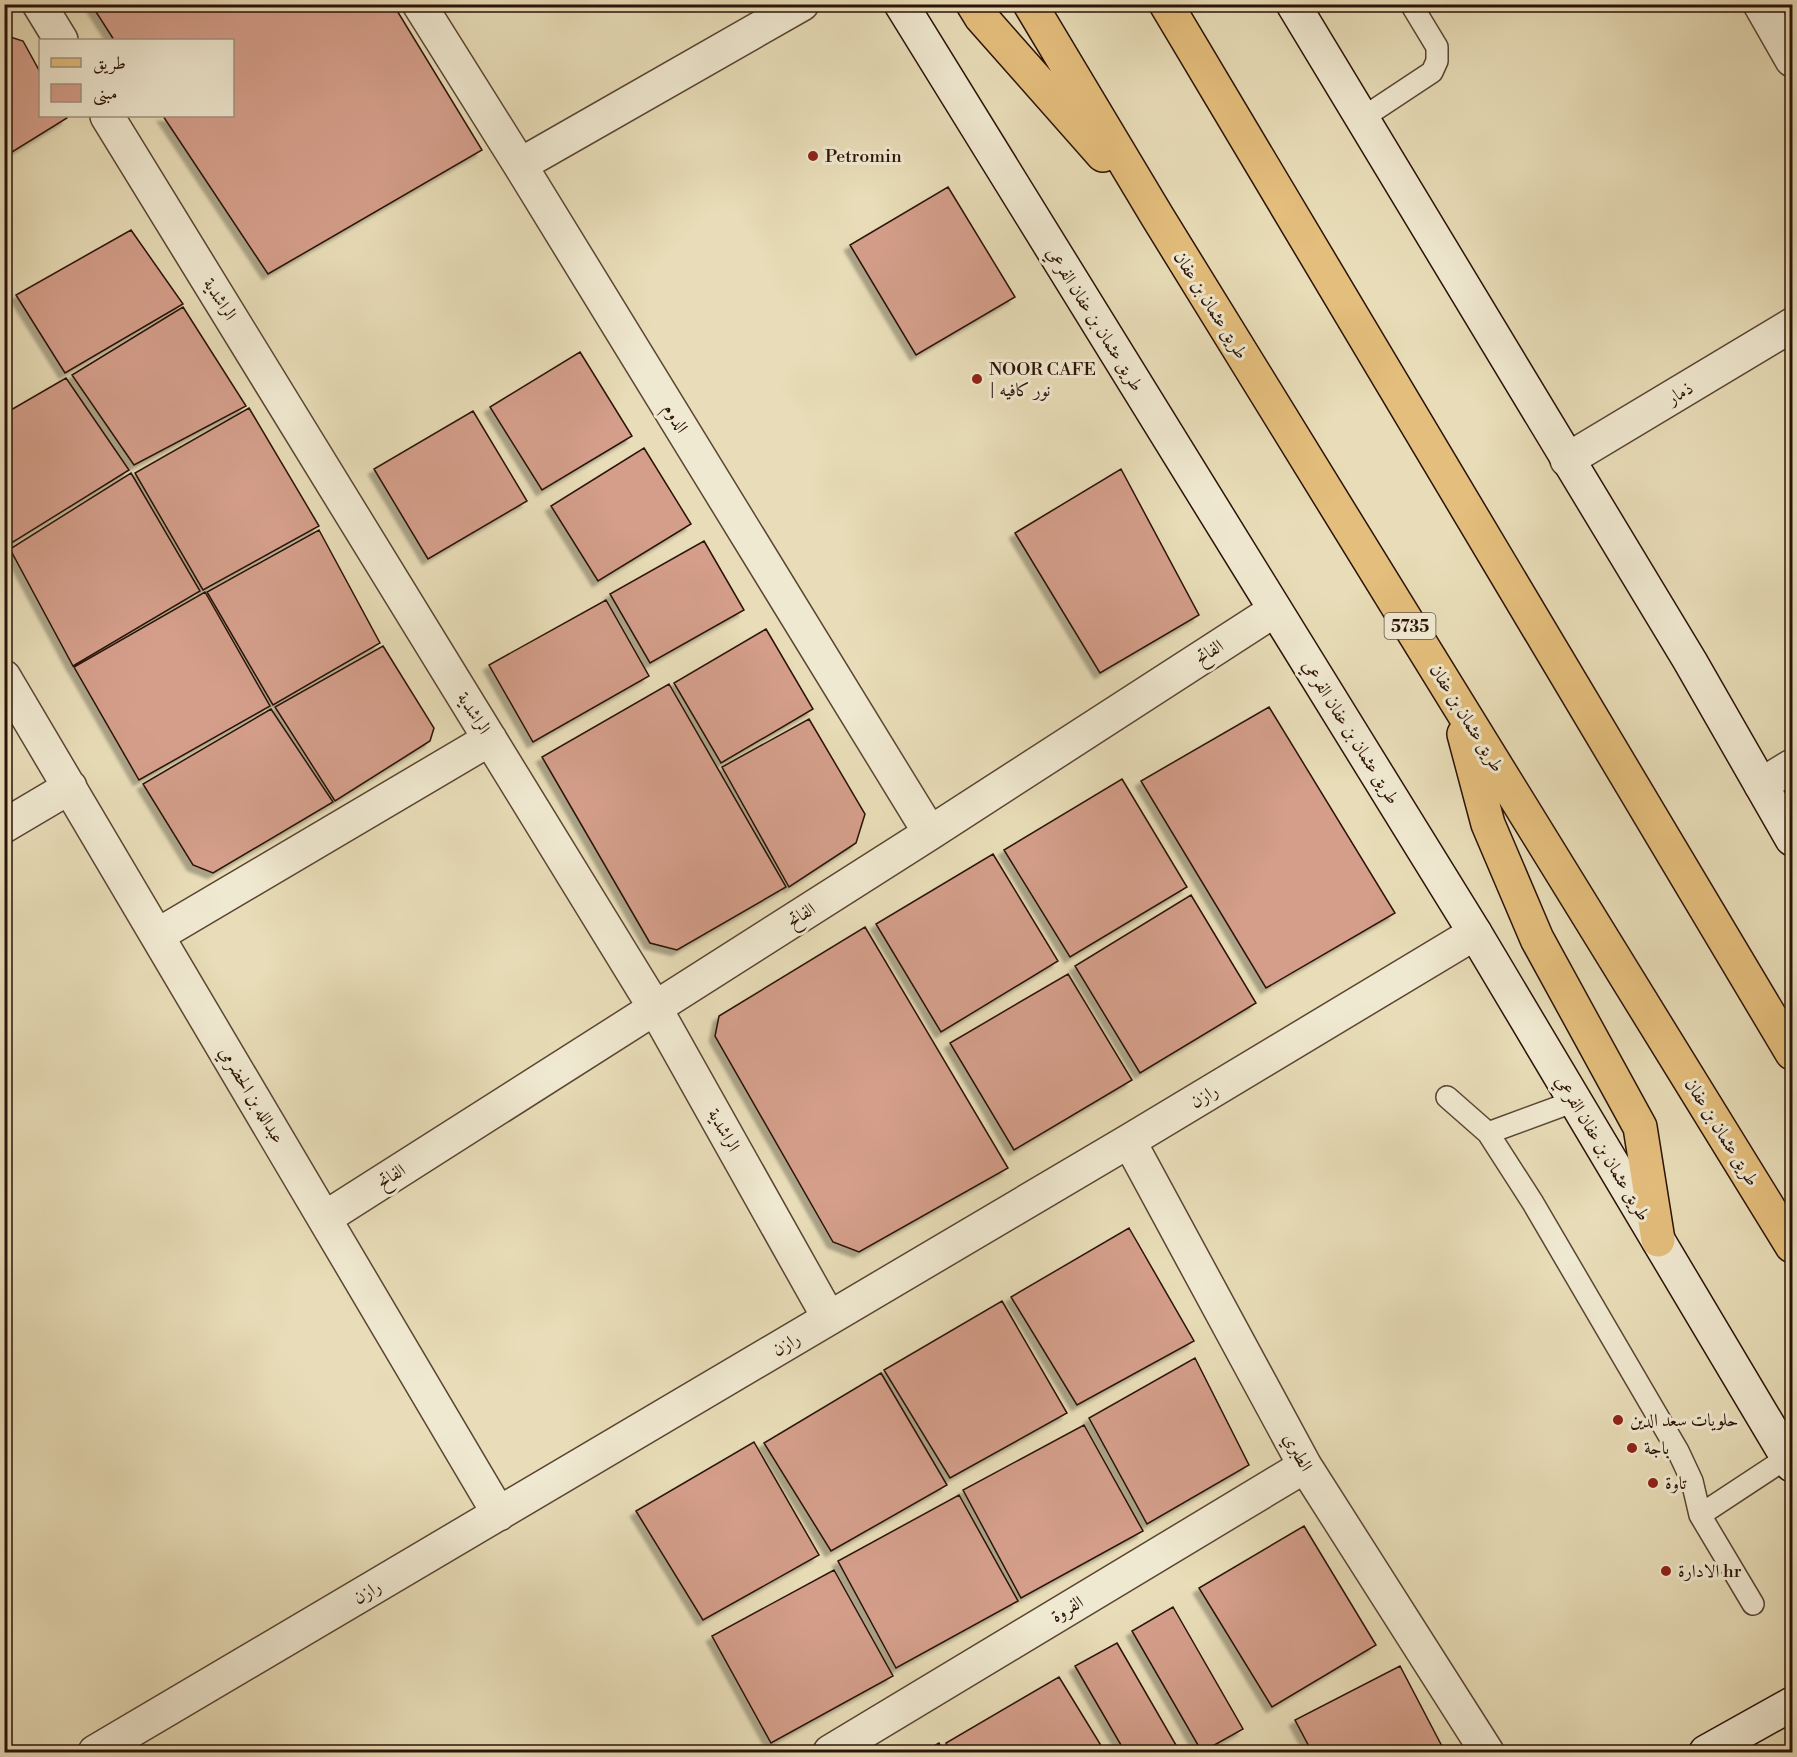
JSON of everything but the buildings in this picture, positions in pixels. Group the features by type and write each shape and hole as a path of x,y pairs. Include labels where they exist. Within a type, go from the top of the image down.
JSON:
{"main road":[{"path":"973,4 981,17 1156,216"},
{"name":"طريق عثمان بن عفان","path":"1030,4 1156,216 1792,1246"},
{"path":"1166,4 1792,1053"},
{"path":"1454,697 1488,824 1533,928 1640,1127 1658,1240"}],"street":[{"path":"39,4 61,39"},
{"name":"الدوم","path":"419,4 930,833"},
{"path":"520,165 801,4"},
{"name":"طريق عثمان بن عفان الفرعي","path":"901,4 1475,933 1790,1461"},
{"path":"1293,4 1690,661 1792,839"},
{"path":"1760,4 1792,60"},
{"name":"الراشدية","path":"108,117 655,1008 830,1318"},
{"name":"ذمار","path":"1567,460 1792,325"},
{"name":"الفاتح","path":"325,1218 930,833 1275,610"},
{"name":"عبدالله بن الحضرمي","path":"4,677 500,1514"},
{"path":"158,935 490,739"},
{"path":"1761,785 1792,766"},
{"path":"4,826 70,787"},
{"name":"رازن","path":"95,1752 1129,1141 1475,933"},
{"name":"الطبري","path":"1129,1141 1305,1466 1487,1752"},
{"name":"الفروة","path":"830,1752 1305,1466"},
{"path":"1706,1752 1792,1704"}],"lane":[{"path":"1361,119 1432,72 1437,62 1437,47 1411,4"},
{"path":"1447,1097 1488,1133 1533,1203 1678,1451 1692,1481 1700,1515 1753,1604"},
{"path":"1488,1133 1575,1101"},
{"path":"1700,1515 1790,1461"}],"place":[{"name":"Petromin","path":"813,156"},
{"name":"NOOR CAFE | نور كافيه","path":"977,379"},
{"name":"حلويات سعد الدين","path":"1618,1420"},
{"name":"باجة","path":"1632,1448"},
{"name":"تاوة","path":"1653,1483"},
{"name":"الادارة hr","path":"1666,1571"}]}
